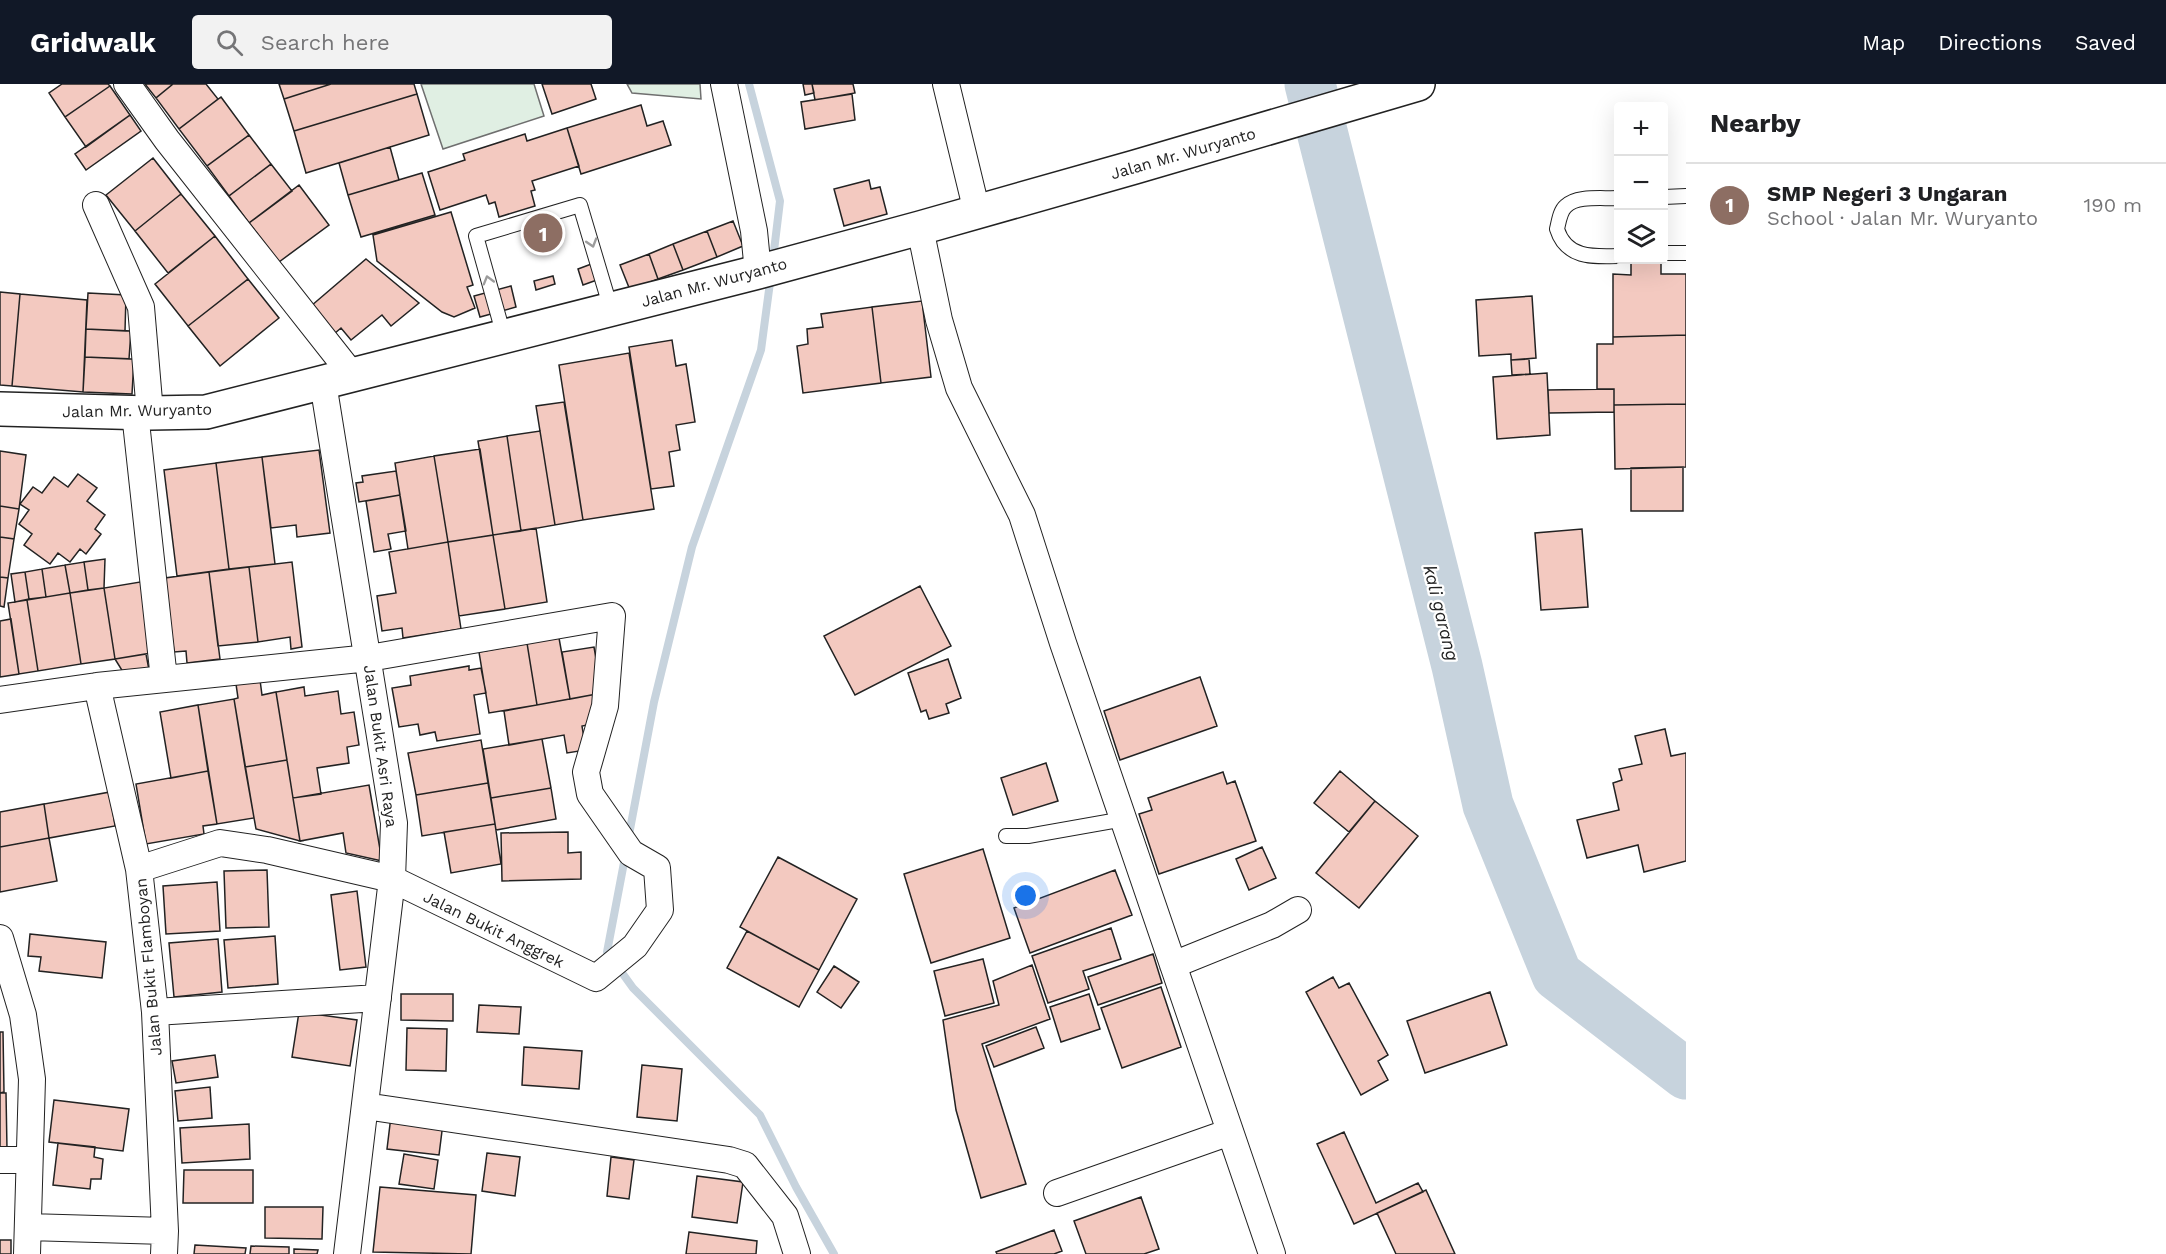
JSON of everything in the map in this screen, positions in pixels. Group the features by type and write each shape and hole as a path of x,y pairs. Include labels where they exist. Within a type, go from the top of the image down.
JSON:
{"main road":[{"name":"Jalan Mr. Wuryanto","path":"0,409 142,413 206,412 758,272 1135,167 1418,84"}],"street":[{"path":"127,84 338,380"},
{"path":"724,84 754,231 758,272"},
{"path":"946,84 977,212"},
{"path":"96,205 141,307 142,413 164,679"},
{"path":"920,228 939,320 959,388 1022,515 1272,1254"},
{"name":"Jalan Bukit Asri Raya","path":"338,380 369,658 394,823 392,879 347,1254"},
{"name":"Jalan Bukit Anggrek","path":"369,658 612,616 605,706 586,772 590,794 613,829 631,853 657,868 660,910 635,946 596,978 392,879"},
{"path":"0,700 97,686 369,658"},
{"path":"97,686 140,869"},
{"name":"Jalan Bukit Flamboyan","path":"165,1242 155,1012 140,869 220,843 267,850 392,879"},
{"path":"1173,965 1272,925 1298,910"},
{"path":"0,938 12,1015 32,1079 27,1254"},
{"path":"155,1012 378,998"},
{"path":"364,1106 729,1160 745,1165 785,1216 797,1254"},
{"path":"1057,1193 1230,1132"},
{"path":"0,1160 30,1160"},
{"path":"28,1227 165,1242"}],"lane":[{"path":"1668,197 1686,196"},
{"path":"1614,198 1575,200 1566,205 1561,212 1557,228 1565,246 1576,253 1614,256"},
{"path":"504,336 476,236 580,205 611,309"},
{"path":"1668,253 1686,253"},
{"path":"1006,836 1028,836 1124,819"}],"green space":[{"path":"421,84 534,84 544,116 443,149"},
{"path":"627,84 700,84 701,99 632,93"}],"building":[{"path":"62,84 108,84 110,86 65,117 49,93"},
{"path":"145,84 173,84 156,98"},
{"path":"173,84 206,84 218,99 179,129 156,98"},
{"path":"279,84 331,84 284,99"},
{"path":"331,84 414,84 417,94 294,131 284,99"},
{"path":"542,84 591,84 596,99 552,114"},
{"path":"803,84 812,84 814,93 805,95"},
{"path":"812,84 853,84 855,93 815,100"},
{"path":"110,86 130,115 86,147 65,117"},
{"path":"417,94 429,135 306,173 294,131"},
{"path":"852,94 855,120 805,129 801,102"},
{"path":"221,97 249,135 207,166 179,129"},
{"path":"641,105 647,126 663,121 671,145 581,174 567,128"},
{"path":"130,115 141,131 86,170 75,154"},
{"path":"567,128 579,166 532,181 535,190 531,191 535,206 499,217 495,202 489,204 486,195 440,210 428,172 465,160 463,154 525,134 527,141"},
{"path":"249,135 271,164 229,196 207,166"},
{"path":"390,147 399,180 348,195 339,163"},
{"path":"153,158 181,194 135,231 106,195"},
{"path":"271,164 292,191 249,223 229,196"},
{"path":"422,173 435,215 361,237 348,195"},
{"path":"869,180 871,189 880,187 887,214 844,226 834,189"},
{"path":"299,185 329,225 279,262 249,223"},
{"path":"181,194 215,236 168,273 135,231"},
{"path":"451,212 473,285 467,287 475,308 454,317 442,312 377,261 373,235"},
{"path":"733,221 743,246 717,257 707,231"},
{"path":"707,231 717,257 683,270 673,244"},
{"path":"215,236 248,279 188,326 155,284"},
{"path":"673,244 683,270 658,279 649,254"},
{"path":"649,254 658,279 630,290 620,265"},
{"path":"366,259 419,303 391,326 382,315 351,340 341,328 334,334 311,306"},
{"path":"602,260 608,276 583,285 578,269"},
{"path":"1631,264 1661,264 1661,274 1686,274 1686,335 1613,337 1613,274 1631,275"},
{"path":"553,276 555,284 536,290 534,281"},
{"path":"248,279 279,318 220,366 188,326"},
{"path":"511,286 516,307 480,317 474,296"},
{"path":"0,292 20,294 12,386 0,385"},
{"path":"88,293 126,295 125,331 86,329"},
{"path":"20,294 87,300 83,392 12,386"},
{"path":"1532,296 1536,358 1511,360 1511,354 1479,356 1476,300"},
{"path":"922,301 931,377 881,383 872,307"},
{"path":"872,307 881,383 803,393 797,346 808,344 807,329 823,327 821,314"},
{"path":"86,329 131,331 129,359 85,357"},
{"path":"1686,335 1686,404 1614,405 1614,389 1597,389 1597,344 1613,344 1613,337"},
{"path":"672,340 676,366 686,364 695,422 676,425 680,450 669,452 674,486 651,489 629,347"},
{"path":"629,353 654,509 583,520 559,365"},
{"path":"85,357 134,359 132,394 83,392"},
{"path":"1529,359 1530,374 1512,375 1511,360"},
{"path":"1547,373 1550,435 1497,439 1493,377"},
{"path":"1614,389 1614,412 1549,413 1548,390"},
{"path":"564,402 583,520 555,525 536,406"},
{"path":"1686,404 1686,467 1615,469 1614,405"},
{"path":"540,431 555,525 521,531 507,436"},
{"path":"507,436 521,531 493,535 478,441"},
{"path":"480,449 493,535 448,542 434,456"},
{"path":"319,450 330,533 297,537 296,525 271,528 262,457"},
{"path":"0,451 26,455 19,509 0,506"},
{"path":"434,456 448,542 408,549 395,463"},
{"path":"262,457 275,564 229,569 216,463"},
{"path":"216,463 229,569 177,576 164,470"},
{"path":"1683,467 1683,511 1631,511 1631,468"},
{"path":"396,471 400,495 359,502 356,483 363,482 362,476"},
{"path":"78,474 97,488 87,501 105,515 95,529 101,534 86,554 80,549 70,562 58,553 50,564 24,545 32,534 19,524 29,510 20,504 33,487 42,493 54,477 68,487"},
{"path":"400,495 406,531 388,534 391,549 374,552 366,501"},
{"path":"0,506 19,509 14,539 0,537"},
{"path":"536,528 547,602 505,609 493,535"},
{"path":"1582,529 1588,607 1541,610 1535,533"},
{"path":"493,535 505,609 459,616 448,542"},
{"path":"0,537 14,539 8,578 0,577"},
{"path":"448,542 461,629 403,638 402,628 382,631 377,596 396,593 389,552"},
{"path":"105,559 104,588 88,590 84,562"},
{"path":"84,562 88,590 70,593 65,565"},
{"path":"292,562 302,647 291,649 290,637 258,642 249,567"},
{"path":"65,565 70,593 46,597 42,569"},
{"path":"249,567 258,642 218,646 209,572"},
{"path":"42,569 46,597 29,599 25,572"},
{"path":"25,572 29,599 15,602 11,574"},
{"path":"209,572 220,659 187,663 186,651 174,652 165,578"},
{"path":"0,577 8,578 4,607 0,606"},
{"path":"146,581 157,652 115,659 104,588"},
{"path":"920,586 951,646 855,695 824,636"},
{"path":"104,588 115,659 81,664 70,593"},
{"path":"70,593 81,664 38,671 27,600"},
{"path":"27,600 38,671 19,674 8,603"},
{"path":"11,619 19,674 0,677 0,621"},
{"path":"559,638 570,699 537,705 527,643"},
{"path":"527,643 537,705 489,713 479,652"},
{"path":"594,647 602,693 570,699 562,652"},
{"path":"146,654 149,670 123,672 115,659"},
{"path":"948,659 961,698 946,704 949,713 929,719 926,710 921,712 908,673"},
{"path":"469,666 469,670 481,668 486,693 474,695 480,734 437,741 435,732 420,735 418,724 399,727 392,688 411,685 410,676"},
{"path":"1200,677 1217,726 1120,760 1104,711"},
{"path":"260,680 262,695 276,692 287,760 245,767 234,699 238,698 236,684"},
{"path":"304,687 305,696 338,691 341,714 354,712 359,745 347,747 349,763 317,768 321,794 293,798 276,692"},
{"path":"597,694 592,724 582,726 586,750 567,753 564,735 509,745 504,711"},
{"path":"234,699 254,818 217,824 198,705"},
{"path":"198,705 208,771 171,778 160,712"},
{"path":"1665,729 1671,756 1686,753 1686,861 1644,872 1638,845 1587,858 1577,820 1619,810 1613,783 1622,780 1619,769 1642,764 1635,736"},
{"path":"542,739 551,788 491,798 483,749"},
{"path":"481,740 488,783 416,795 408,753"},
{"path":"287,760 300,841 256,829 245,767"},
{"path":"1046,763 1058,801 1013,815 1001,778"},
{"path":"208,771 217,824 203,826 204,834 146,844 136,784"},
{"path":"1340,771 1375,801 1349,832 1314,803"},
{"path":"1223,772 1227,784 1235,781 1256,841 1159,874 1139,814 1152,810 1148,798"},
{"path":"488,783 495,824 422,836 416,795"},
{"path":"369,785 382,861 346,853 343,833 300,841 293,798"},
{"path":"551,788 556,819 496,830 491,798"},
{"path":"110,792 115,826 49,838 44,804"},
{"path":"1375,801 1418,836 1359,908 1316,873"},
{"path":"44,804 49,838 0,847 0,812"},
{"path":"495,824 501,864 451,873 444,832"},
{"path":"568,832 568,853 581,852 581,879 502,881 501,833"},
{"path":"49,838 57,881 0,892 0,847"},
{"path":"1262,847 1276,878 1249,890 1236,859"},
{"path":"983,849 1010,938 931,963 904,874"},
{"path":"778,857 857,899 819,970 740,927"},
{"path":"267,870 269,927 226,928 224,871"},
{"path":"1115,870 1132,915 1030,953 1014,908"},
{"path":"217,882 220,931 166,934 163,886"},
{"path":"357,891 366,967 340,970 331,895"},
{"path":"1111,928 1121,959 1083,971 1089,989 1048,1003 1032,956"},
{"path":"747,931 819,970 799,1007 727,968"},
{"path":"30,934 106,942 102,978 39,971 41,957 28,956"},
{"path":"275,936 278,984 228,988 224,940"},
{"path":"218,939 222,992 174,997 169,943"},
{"path":"1153,954 1162,983 1098,1005 1088,977"},
{"path":"983,959 994,1003 945,1016 934,971"},
{"path":"1032,965 1050,1019 982,1044 1026,1184 981,1198 956,1110 943,1020 999,1005 993,981"},
{"path":"834,966 859,982 841,1008 817,992"},
{"path":"1333,977 1339,988 1349,983 1388,1055 1378,1061 1388,1080 1361,1095 1306,992"},
{"path":"1161,987 1181,1047 1122,1068 1101,1008"},
{"path":"1490,992 1507,1045 1425,1073 1407,1021"},
{"path":"401,994 453,994 453,1021 401,1020"},
{"path":"1089,994 1100,1029 1061,1042 1050,1007"},
{"path":"479,1005 521,1007 519,1034 477,1032"},
{"path":"299,1012 357,1020 350,1066 292,1057"},
{"path":"1036,1027 1044,1048 994,1067 986,1046"},
{"path":"407,1028 447,1029 446,1071 406,1070"},
{"path":"0,1032 3,1032 4,1092 0,1093"},
{"path":"524,1047 582,1051 579,1089 522,1085"},
{"path":"215,1055 218,1077 176,1083 172,1061"},
{"path":"642,1065 682,1069 677,1121 637,1117"},
{"path":"210,1087 212,1118 178,1121 175,1091"},
{"path":"0,1093 6,1093 7,1149 0,1149"},
{"path":"54,1100 129,1109 123,1151 49,1142"},
{"path":"391,1116 443,1123 439,1155 387,1149"},
{"path":"249,1124 250,1159 182,1163 180,1128"},
{"path":"1344,1132 1376,1203 1418,1183 1423,1192 1354,1224 1317,1144"},
{"path":"58,1143 95,1147 94,1157 103,1159 101,1179 91,1179 90,1189 53,1185"},
{"path":"487,1153 520,1157 515,1196 482,1191"},
{"path":"404,1154 438,1160 434,1189 399,1184"},
{"path":"611,1157 634,1160 629,1199 607,1196"},
{"path":"184,1170 253,1170 253,1203 183,1203"},
{"path":"697,1176 743,1182 737,1223 692,1217"},
{"path":"380,1187 476,1195 471,1254 373,1252"},
{"path":"1426,1190 1455,1254 1396,1254 1377,1213"},
{"path":"1141,1197 1159,1249 1144,1254 1086,1254 1074,1221"},
{"path":"265,1207 323,1207 322,1239 265,1238"},
{"path":"1054,1230 1062,1251 1054,1254 997,1254 996,1252"},
{"path":"689,1232 757,1241 756,1254 686,1254"},
{"path":"0,1240 11,1240 11,1254 0,1254"},
{"path":"195,1245 246,1248 245,1254 194,1254"},
{"path":"251,1246 289,1247 289,1254 250,1254"},
{"path":"294,1249 318,1250 317,1254 294,1254"}],"waterway":[{"path":"749,84 780,201 773,259"},
{"name":"kali garang","path":"1310,84 1457,666 1488,805 1557,975 1686,1074"},
{"path":"628,840 654,702 692,547 761,350 771,275"},
{"path":"626,852 607,952 633,988 760,1115 796,1187 834,1254"}],"place":[{"name":"SMP Negeri 3 Ungaran","path":"543,233"}]}
